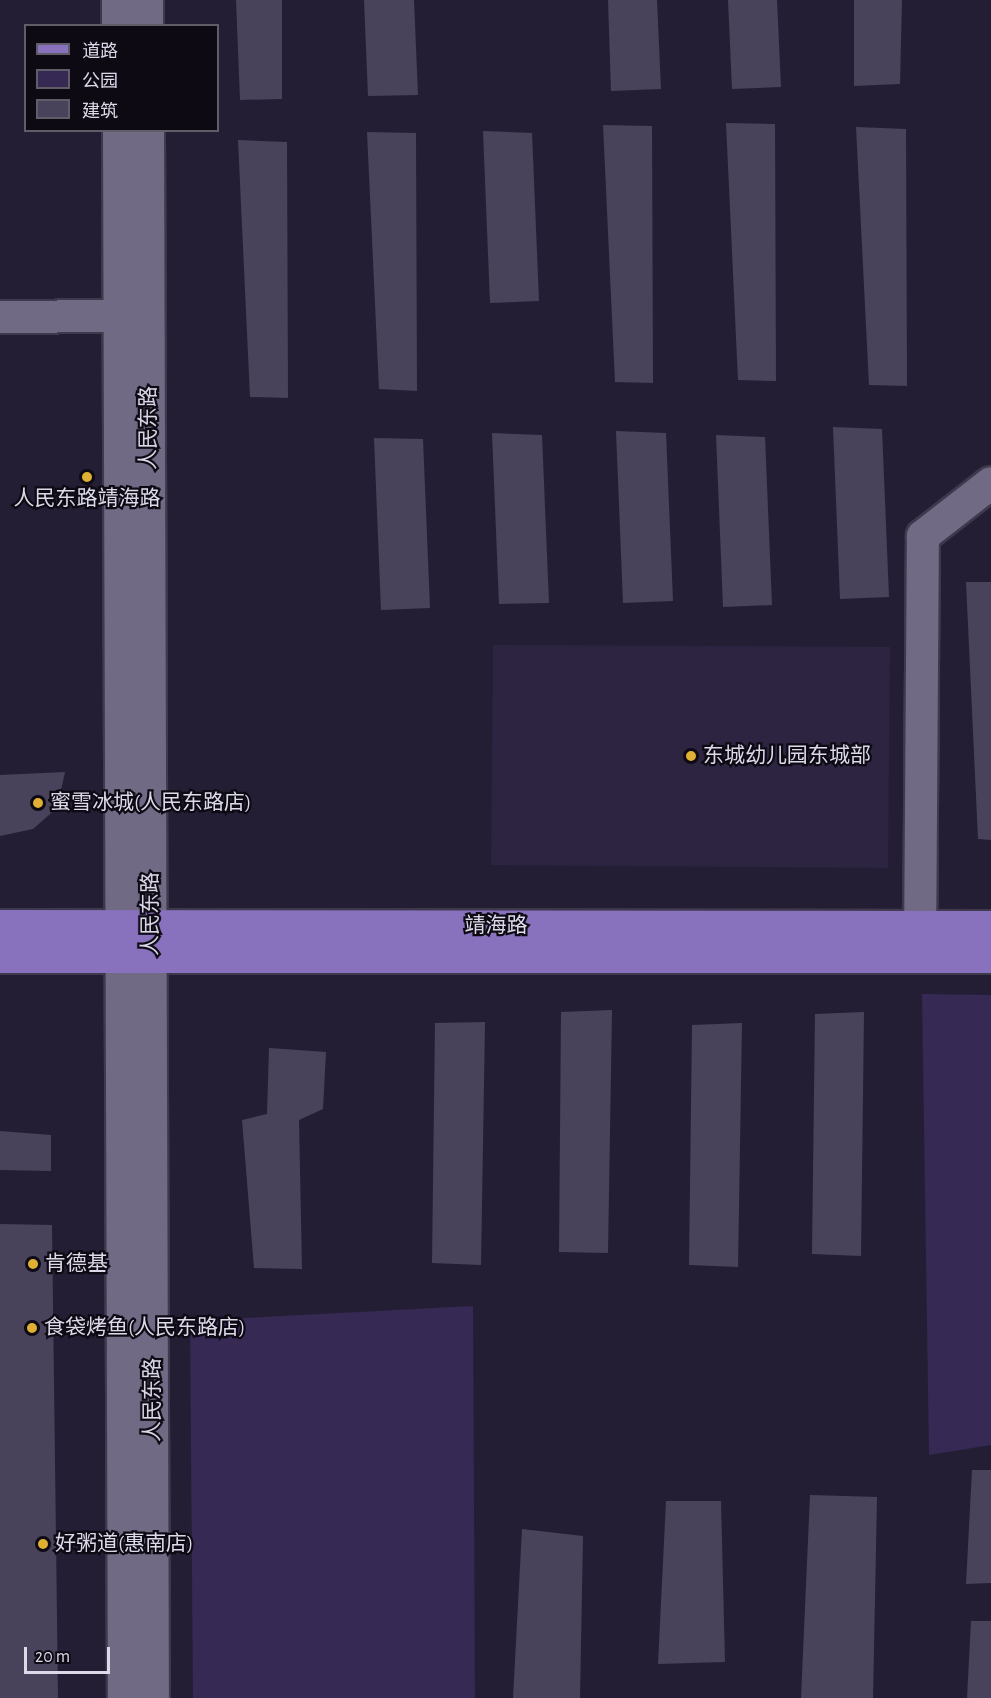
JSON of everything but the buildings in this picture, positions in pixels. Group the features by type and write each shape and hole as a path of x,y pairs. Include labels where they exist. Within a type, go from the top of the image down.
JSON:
{"main road":[{"name":"靖海路","path":"0,926 137,941 919,941 991,927"},
{"name":"靖海路","path":"0,956 137,941"},
{"name":"靖海路","path":"919,941 991,956"}],"street":[{"path":"118,0 118,24"},
{"path":"147,0 147,24"},
{"name":"人民东路","path":"119,132 119,316 137,941 153,1698"},
{"name":"人民东路","path":"124,1698 148,132"},
{"path":"0,317 119,316"},
{"path":"919,941 923,537 991,483"}],"shaded area":[{"name":"东城幼儿园东城部","path":"493,645 890,647 888,868 491,865"}],"green space":[{"path":"922,994 991,995 991,1445 929,1455"},
{"path":"473,1306 475,1698 193,1698 190,1321"}],"place":[{"name":"人民东路靖海路","path":"87,477"},
{"name":"东城幼儿园东城部","path":"691,756"},
{"name":"蜜雪冰城(人民东路店)","path":"38,803"},
{"name":"肯德基","path":"33,1264"},
{"name":"食袋烤鱼(人民东路店)","path":"32,1328"},
{"name":"好粥道(惠南店)","path":"43,1544"}]}
